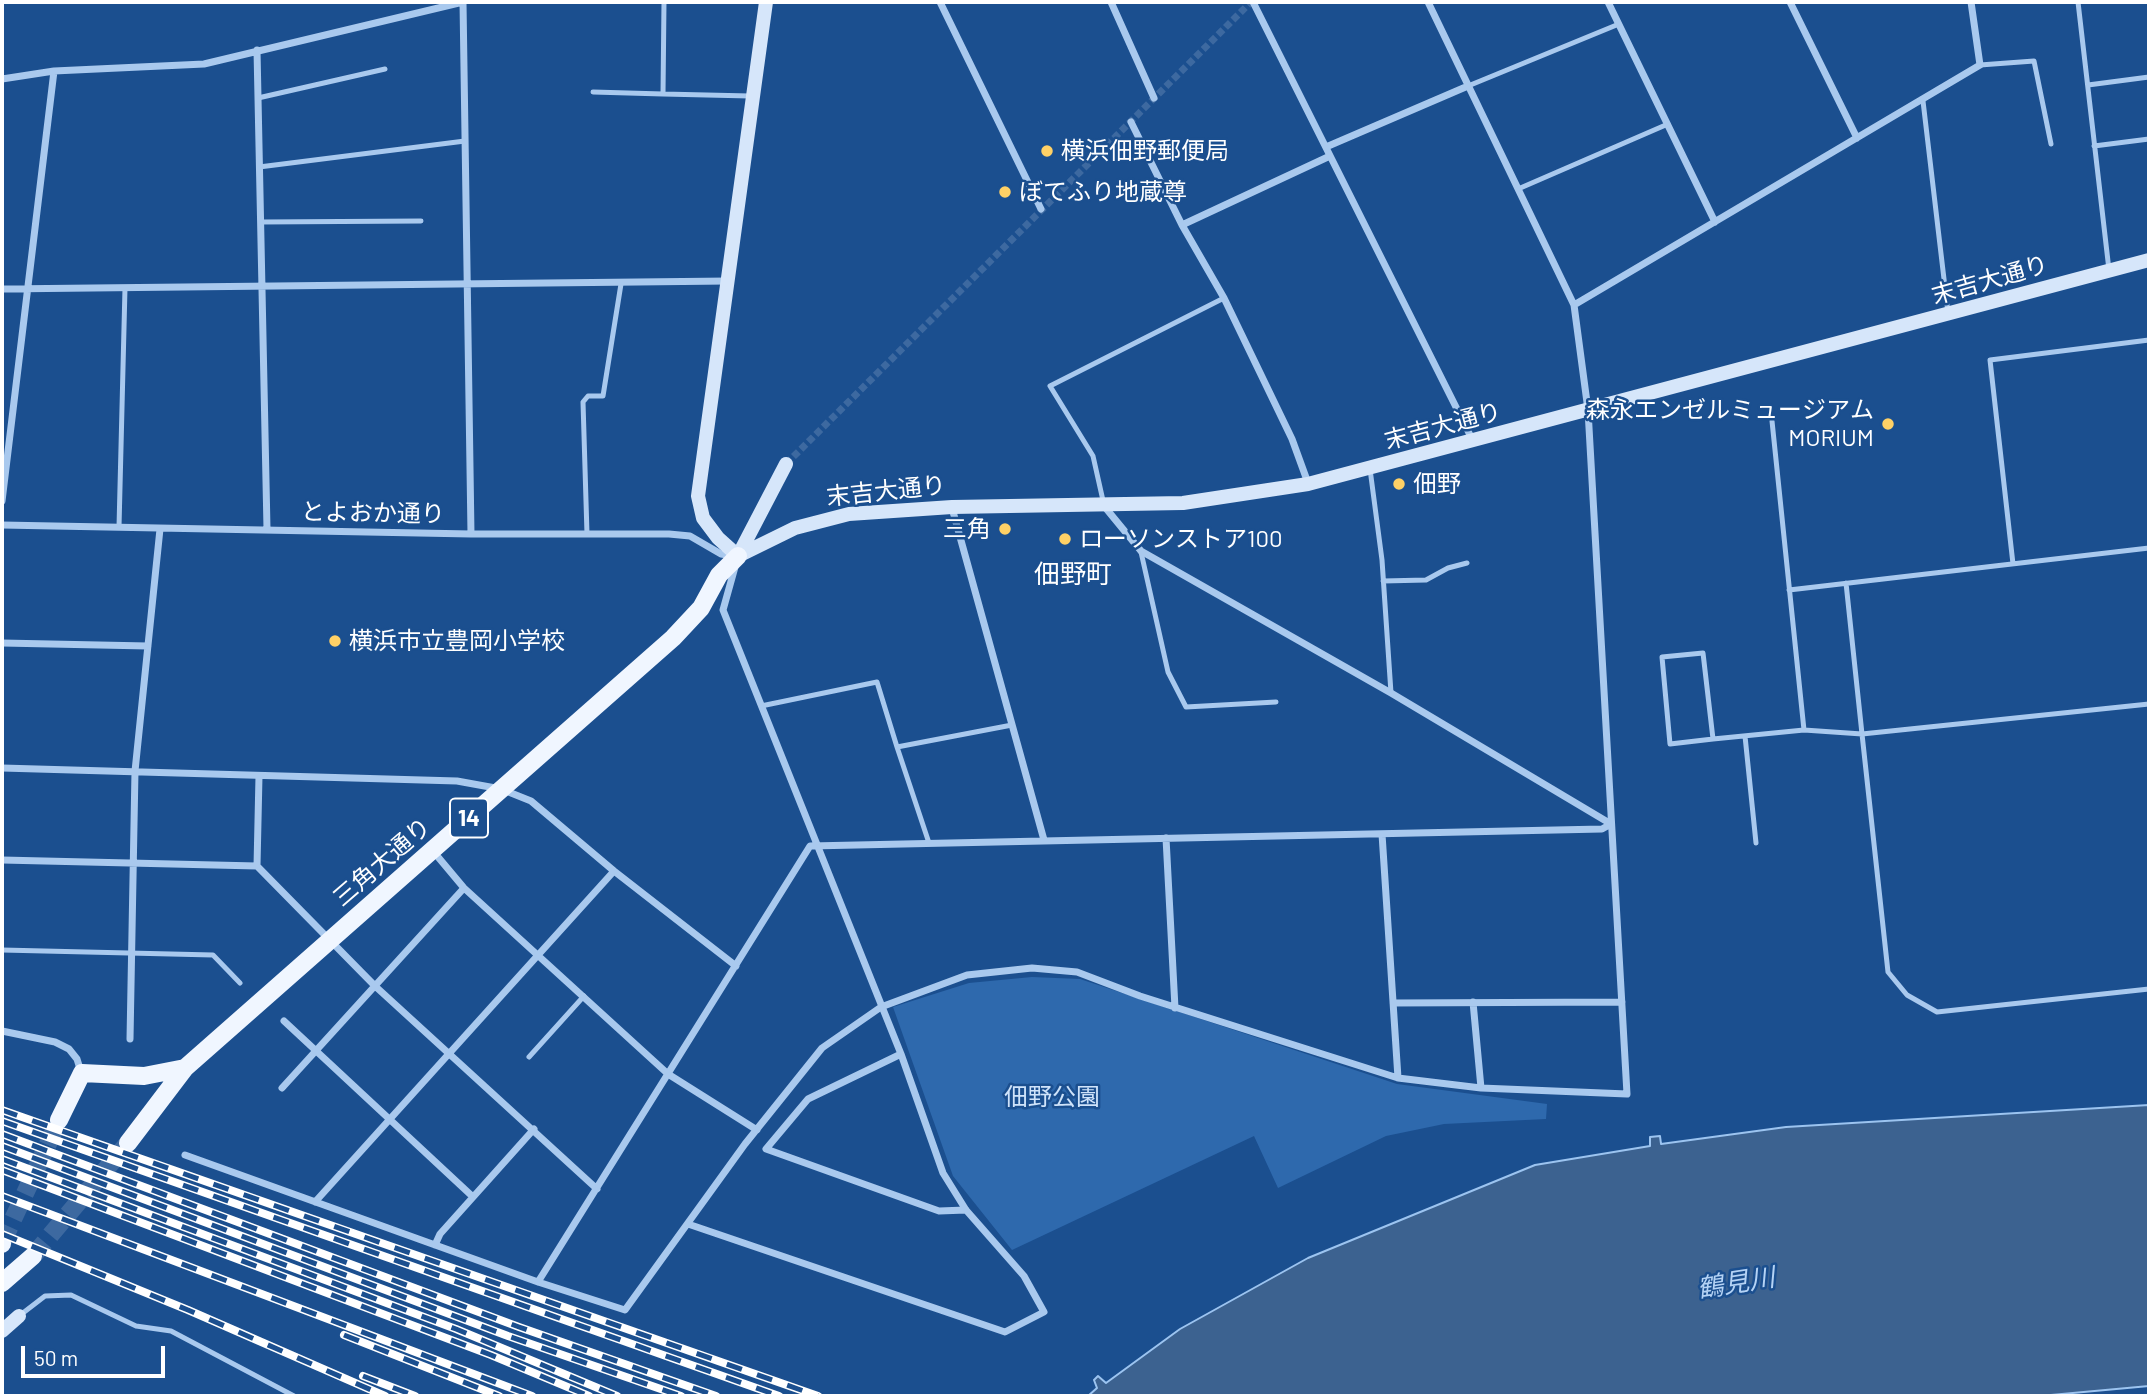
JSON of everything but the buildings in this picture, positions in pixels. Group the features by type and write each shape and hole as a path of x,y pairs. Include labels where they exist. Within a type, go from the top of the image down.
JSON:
{"main road":[{"name":"三角大通り","path":"185,1068 673,638 701,608 719,575 738,556"},
{"path":"59,1120 82,1073 144,1076 185,1068"},
{"name":"14","path":"128,1143 185,1068"},
{"path":"2,1283 33,1256"}],"street":[{"path":"2,79 54,71 204,64 463,2 471,534"},
{"path":"688,1224 1005,1332 1044,1312 1024,1276 966,1210 943,1173 901,1054 723,610 738,556 718,538 703,518 698,496 766,2"},
{"path":"940,2 1041,209"},
{"path":"1111,2 1154,98"},
{"path":"1253,2 1474,441"},
{"path":"185,1155 538,1283 625,1310 757,1130 822,1048 881,1007 967,975 1032,968 1077,972 1175,1007 1398,1078 1480,1088 1627,1094 1588,410 1574,305 1428,2"},
{"path":"1608,2 1716,222"},
{"path":"1790,2 1857,138"},
{"path":"1574,305 1980,65 1971,2"},
{"path":"257,51 267,530"},
{"path":"2,502 54,71"},
{"path":"1326,147 1468,86"},
{"path":"1131,122 1182,225 1224,298 1292,439 1308,484"},
{"path":"1182,225 1330,156"},
{"name":"末吉大通り","path":"738,556 795,528 830,518 880,510 1183,503 1308,484 1948,316 2149,260"},
{"path":"2,289 728,281"},
{"name":"14","path":"738,556 786,464"},
{"path":"1104,506 1141,551 1391,693 1611,824"},
{"path":"952,507 1045,841"},
{"name":"とよおか通り","path":"2,525 690,536 721,554 738,556"},
{"path":"130,1039 135,771 160,528"},
{"path":"2,643 148,646"},
{"path":"2,768 457,781 502,789 531,801 614,871 736,966"},
{"path":"259,776 257,866 306,919 331,939 375,986 597,1189"},
{"path":"538,1283 810,846 1602,828 1611,824"},
{"path":"1382,834 1398,1078"},
{"path":"1166,838 1175,1007"},
{"path":"433,851 464,888 668,1074 757,1130"},
{"path":"2,860 257,866"},
{"path":"315,1202 614,871"},
{"path":"282,1088 464,888"},
{"path":"1473,1002 1480,1088"},
{"path":"1393,1003 1622,1002"},
{"path":"284,1021 472,1196"},
{"path":"2,1031 62,1045 77,1059 82,1073"},
{"path":"901,1054 808,1099 766,1149 939,1211 966,1210"},
{"path":"435,1245 440,1234 472,1196 534,1129"},
{"path":"2,1331 19,1316"}],"lane":[{"path":"663,94 664,2"},
{"path":"2078,2 2109,271"},
{"path":"1468,86 1619,24"},
{"path":"1980,65 2034,61 2051,144"},
{"path":"258,98 385,69"},
{"path":"2088,85 2149,77"},
{"path":"593,92 752,96"},
{"path":"1923,101 1948,316"},
{"path":"1518,189 1668,124"},
{"path":"2094,146 2149,139"},
{"path":"260,167 465,141"},
{"path":"261,222 421,222"},
{"path":"587,534 583,402 588,396 603,396 621,284"},
{"path":"119,527 125,288"},
{"path":"1104,506 1093,456 1050,386 1224,298"},
{"path":"2013,564 1990,360 2149,340"},
{"path":"1772,421 1804,730"},
{"path":"1370,468 1383,581 1391,693"},
{"path":"1789,590 2149,548"},
{"path":"1141,551 1168,672 1186,707 1276,702"},
{"path":"1383,581 1426,580 1448,568 1467,563"},
{"path":"1846,583 1888,972 1907,995 1937,1012 2149,989"},
{"path":"1713,739 1703,653 1662,657 1670,744 1804,730 1862,734 2149,704"},
{"path":"761,706 877,682 929,843"},
{"path":"897,747 1012,725"},
{"path":"1745,736 1756,843"},
{"path":"2,950 213,956 240,983"},
{"path":"529,1057 584,996"},
{"path":"19,1316 45,1296 71,1294 136,1326 171,1332 294,1396"}],"green space":[{"name":"佃野公園","path":"1032,977 1080,979 1397,1084 1547,1104 1546,1119 1444,1124 1386,1136 1278,1188 1254,1136 1012,1250 953,1176 893,1007 969,983"}],"water":[{"name":"鶴見川","path":"2149,1105 2149,1386 2040,1396 1088,1396 1097,1388 1094,1380 1098,1376 1106,1383 1180,1329 1308,1258 1535,1165 1650,1146 1650,1137 1660,1136 1661,1144 1786,1127"}],"tunnel":[{"path":"786,464 1251,2"},
{"path":"2,1243 59,1120"},
{"path":"33,1256 128,1143"}],"railway":[{"path":"2,1110 818,1396"},
{"path":"2,1121 779,1396"},
{"path":"2,1134 519,1327 716,1396"},
{"path":"2,1146 508,1336 681,1396"},
{"path":"2,1159 456,1329 617,1396"},
{"path":"2,1170 491,1355 589,1396"},
{"path":"2,1196 532,1396"},
{"path":"2,1234 188,1310 385,1396"},
{"path":"344,1335 499,1396"},
{"path":"363,1376 415,1396"}],"place":[{"name":"横浜佃野郵便局","path":"1047,151"},
{"name":"ぼてふり地蔵尊","path":"1005,192"},
{"name":"森永エンゼルミュージアム MORIUM","path":"1888,424"},
{"name":"佃野","path":"1399,484"},
{"name":"三角","path":"1005,529"},
{"name":"ローソンストア100","path":"1065,539"},
{"name":"横浜市立豊岡小学校","path":"335,641"}],"district":[{"name":"佃野町","path":"1073,574"}]}
